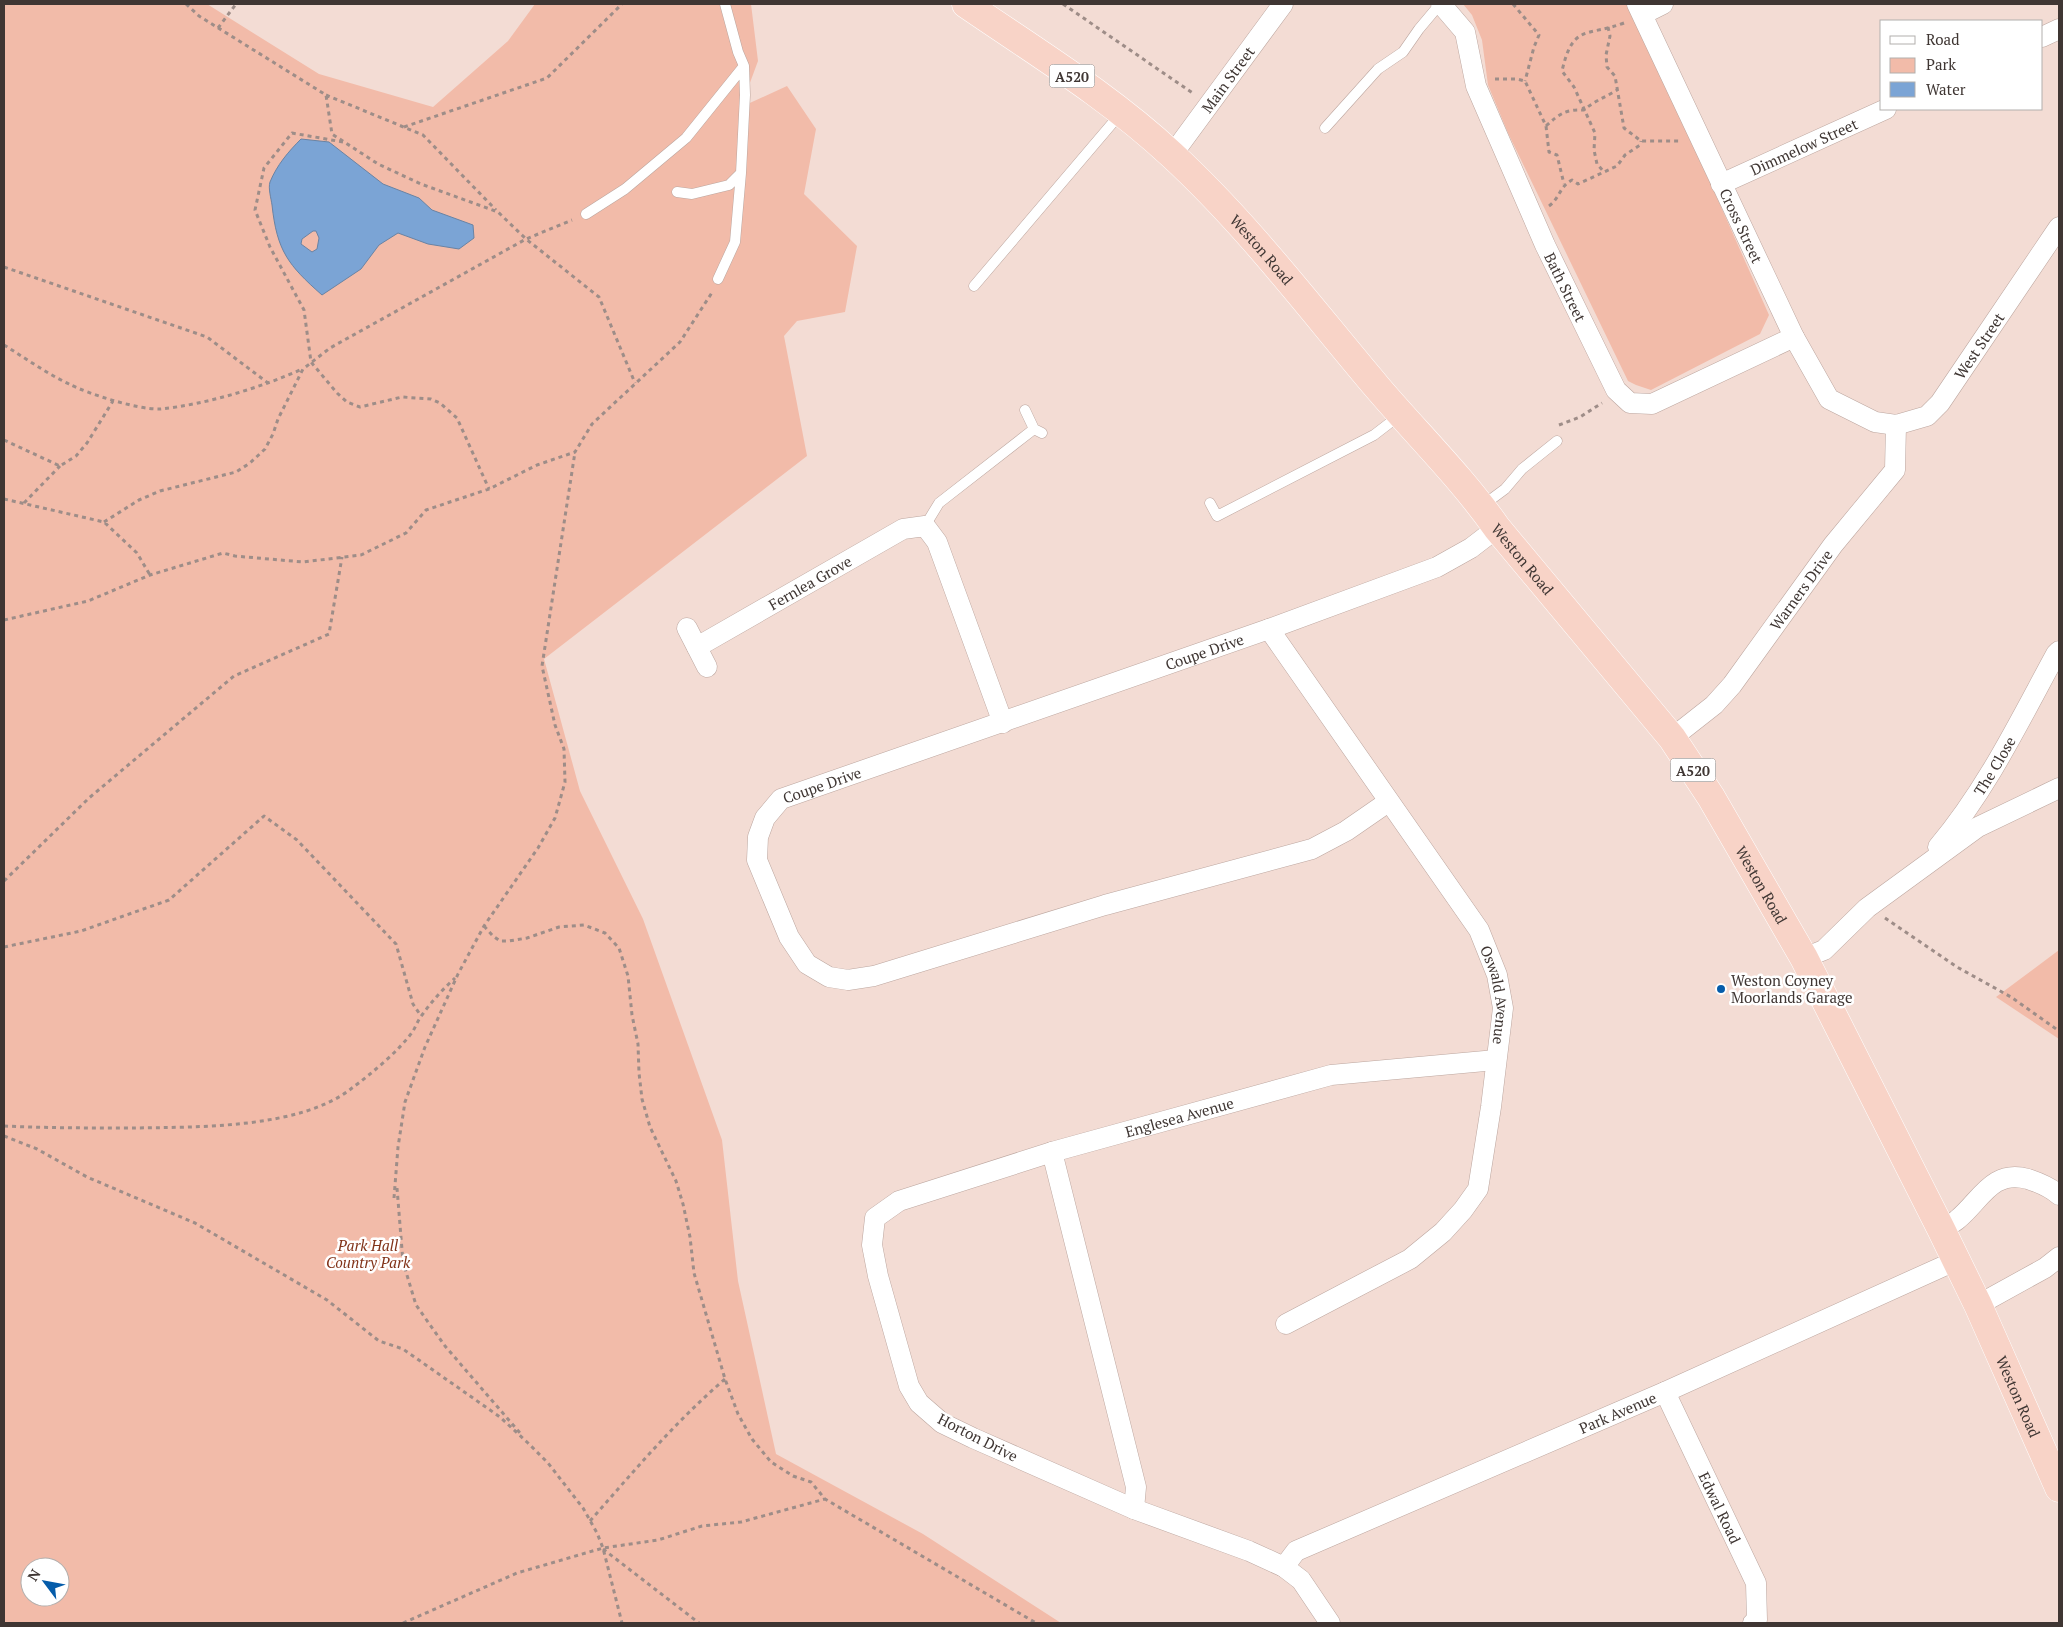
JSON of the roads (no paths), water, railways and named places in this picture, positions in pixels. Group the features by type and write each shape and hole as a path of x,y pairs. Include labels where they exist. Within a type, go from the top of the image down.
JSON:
{"highway":[{"name":"Weston Road","path":"966,4 1122,111 1172,155 1231,213 1400,415 1489,517 1672,738 1712,797 1804,958 1978,1304 2059,1488"}],"street":[{"name":"Main Street","path":"1172,155 1283,4"},
{"name":"Bath Street","path":"1440,4 1465,32 1476,86 1532,216 1616,390 1630,403 1652,404 1794,337"},
{"path":"1640,9 1663,4"},
{"name":"Cross Street","path":"1640,9 1794,337 1829,399 1875,422"},
{"path":"2043,37 2059,29"},
{"name":"Dimmelow Street","path":"1722,184 1884,110"},
{"name":"West Street","path":"1875,422 1896,424 1928,416 1940,403 2059,227"},
{"name":"Warners Drive","path":"1672,738 1714,706 1732,685 1833,545 1895,470 1896,424"},
{"name":"Coupe Drive","path":"1388,802 1346,831 1312,849 1106,905 874,976 848,980 829,977 807,964 788,937 757,860 758,837 765,818 781,799 1269,630 1437,567 1471,548 1489,517"},
{"path":"925,526 938,542 1002,723"},
{"name":"Fernlea Grove","path":"697,647 903,529 925,526"},
{"path":"686,628 707,667"},
{"name":"Oswald Avenue","path":"1269,630 1479,930 1497,975 1503,1008 1478,1189 1463,1210 1443,1232 1410,1259 1286,1324"},
{"name":"The Close","path":"1915,873 1959,821 2004,750 2059,651"},
{"name":"The Close","path":"1804,958 1824,950 1867,908 1978,827 2059,788"},
{"name":"Englesea Avenue","path":"875,1218 899,1201 1052,1152 1331,1074 1496,1060"},
{"path":"1052,1152 1136,1487 1134,1508"},
{"path":"1941,1228 1957,1220 1983,1192 2004,1178 2020,1177 2036,1182 2059,1195"},
{"name":"Horton Drive","path":"875,1218 872,1245 878,1276 909,1386 919,1403 942,1423 1134,1508 1249,1551 1284,1567 1302,1580 1330,1623"},
{"path":"1978,1304 2045,1268 2059,1257"},
{"name":"Park Avenue","path":"1284,1567 1296,1552 1665,1392 1956,1261"},
{"name":"Edwal Road","path":"1665,1392 1756,1583 1756,1620 1753,1623"}],"lane":[{"path":"718,279 735,242 745,95 744,66 738,52 725,4"},
{"path":"1325,128 1378,69 1403,52 1440,4"},
{"path":"586,214 625,189 686,138 744,66"},
{"path":"974,286 1122,111"},
{"path":"677,192 692,194 729,185 741,173"},
{"path":"925,526 940,503 1038,431 1025,410"},
{"path":"1210,503 1217,516 1374,434 1400,415"},
{"path":"1489,517 1505,489 1522,469 1557,442"}],"water":[{"path":"301,139 329,142 383,184 419,198 432,210 473,225 474,238 459,249 428,244 398,233 379,245 361,269 322,295 301,275 286,256 277,234 269,190 269,184 279,164","holes":["316,231 319,238 317,249 312,252 301,244 302,239"]}],"place":[{"name":"Weston Coyney Moorlands Garage","path":"1721,989"}],"park label":[{"name":"Park Hall Country Park","path":"368,1254"}]}
